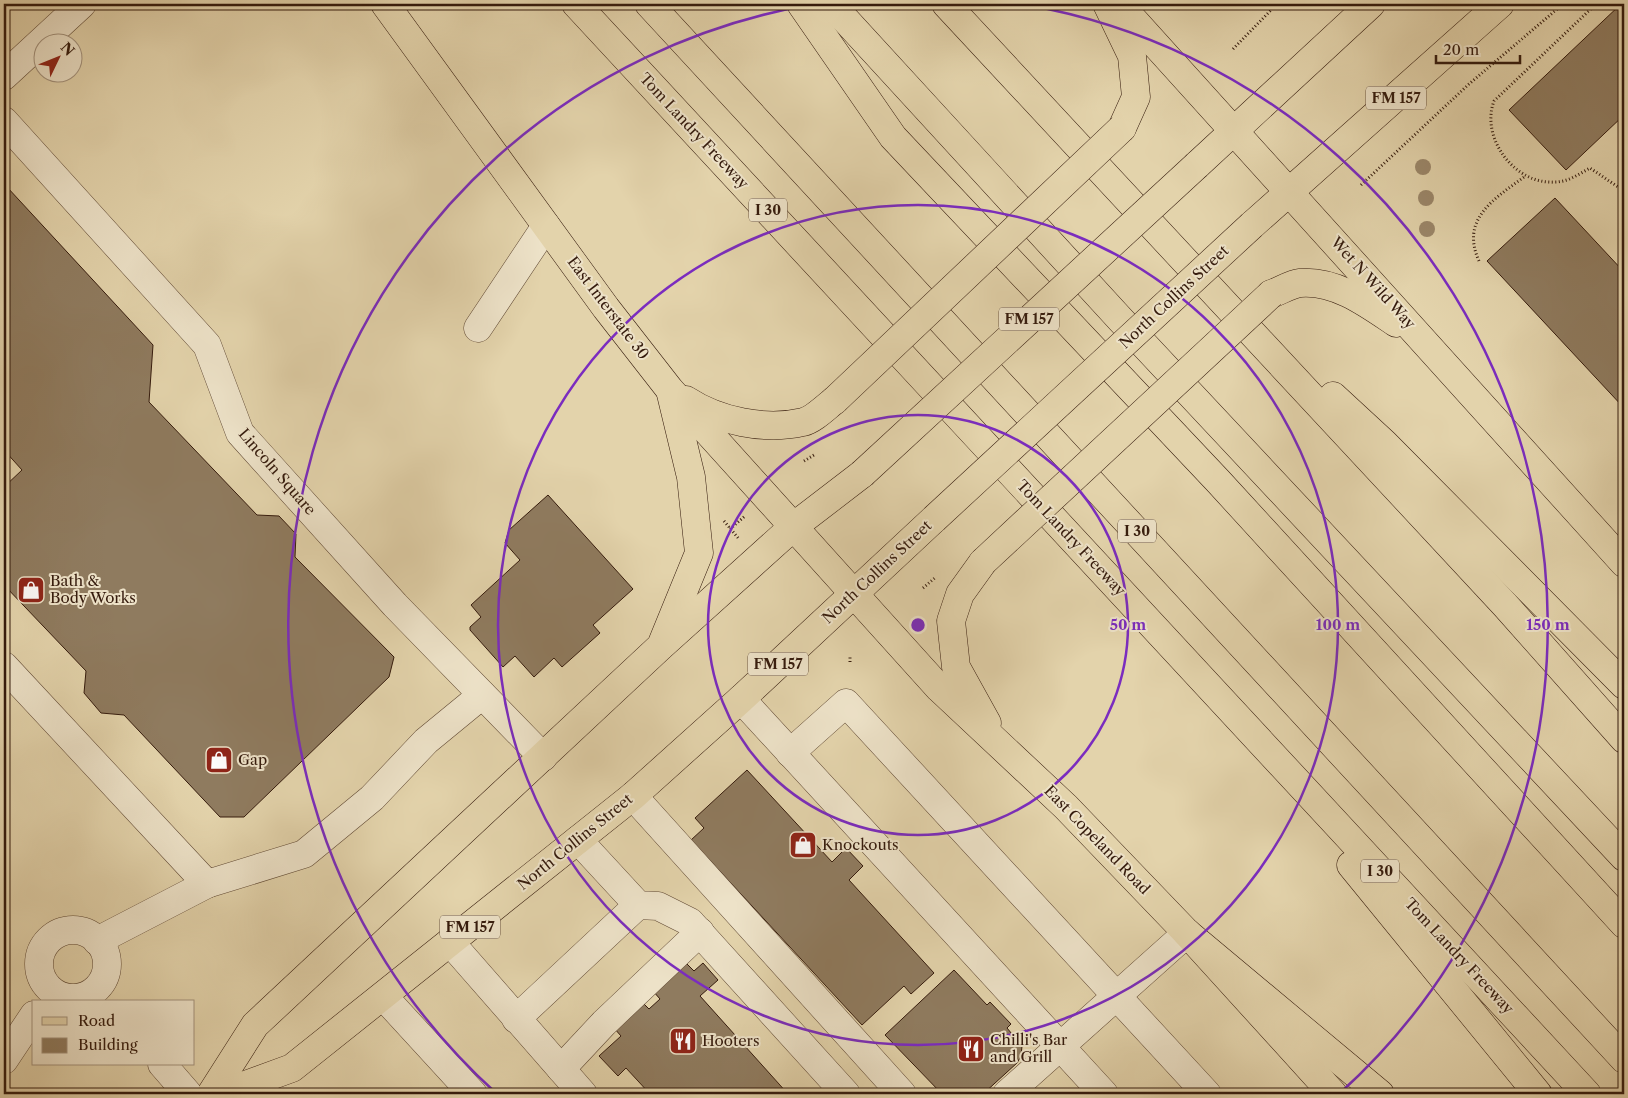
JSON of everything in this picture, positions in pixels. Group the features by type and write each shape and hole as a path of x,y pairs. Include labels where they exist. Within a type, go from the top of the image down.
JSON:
{"main road":[{"path":"568,4 664,98"},
{"name":"Tom Landry Freeway","path":"576,4 1587,1094"},
{"name":"I 30","path":"649,4 1624,1059"},
{"path":"801,4 893,137 1218,481 1624,924"},
{"path":"831,4 1126,326 1624,857"},
{"path":"946,4 1505,605 1624,739"},
{"path":"670,390 706,412 761,426 804,422 835,400 1122,128 1136,97 1132,56 1107,4"},
{"name":"Wet N Wild Way","path":"1119,4 1291,192 1624,564"},
{"name":"FM 157","path":"211,1094 255,1025 661,646 793,527 862,474 1371,4"},
{"name":"North Collins Street","path":"221,1094 292,1068 384,997 633,796 741,699 1252,225 1500,4"},
{"name":"East Interstate 30","path":"387,9 606,308 670,390 853,594"},
{"path":"1176,251 1385,444 1624,685"},
{"path":"999,744 956,667 951,621 960,594 983,562 1271,294 1299,283 1332,286 1371,305 1430,347"},
{"path":"661,646 699,553 691,477 670,390"},
{"name":"East Copeland Road","path":"853,594 939,688 1066,807 1187,933 1333,1094"},
{"path":"1173,648 1538,1094"},
{"path":"1187,933 1380,1094"}],"street":[{"path":"4,76 82,4"},
{"name":"Lincoln Square","path":"4,122 207,345 240,433 395,605 543,757"},
{"path":"478,328 546,226"},
{"path":"4,666 207,884"},
{"path":"97,941 207,884 304,854 372,798 426,741 482,696"},
{"path":"741,699 1104,1094"},
{"path":"790,753 846,703 1207,1094"},
{"path":"633,796 902,1094"},
{"path":"578,840 638,905 658,906 670,910 690,922 846,1094"},
{"path":"516,1019 638,905"},
{"path":"69,931 79,931 97,941 104,950 107,965 102,996 67,997 56,994 44,994 40,958 43,948 50,939 69,931"},
{"path":"561,1070 604,1023 700,932"},
{"path":"1007,1094 1187,933"},
{"path":"450,942 583,1094"},
{"path":"384,997 473,1094"},
{"path":"4,1060 32,1018"},
{"path":"164,1066 188,1094"}],"path":[{"path":"1232,49 1277,4"},
{"path":"1361,186 1469,84 1563,4"},
{"path":"1596,4 1494,101 1490,112 1492,137 1500,150 1524,177 1539,181 1556,182 1570,179 1590,168 1624,191"},
{"path":"1479,261 1472,247 1472,235 1476,224 1495,198 1524,177"},
{"path":"804,461 814,455"},
{"path":"739,539 730,529 745,516"},
{"path":"850,657 850,662"}],"building":[{"path":"1621,4 1624,4 1624,115 1566,170 1509,110"},
{"path":"4,187 7,187 153,345 149,402 257,515 279,516 296,534 295,557 394,657 389,677 244,817 220,817 124,715 101,713 84,693 86,671 4,585 4,487 22,470 4,450"},
{"path":"1555,198 1624,272 1624,408 1487,261"},
{"path":"548,495 633,589 593,625 600,633 562,667 554,658 534,677 515,656 503,667 470,630 470,627 481,617 471,605 520,560 505,543 509,530"},
{"path":"747,770 832,862 846,848 863,866 849,880 934,973 911,994 904,986 862,1025 691,840 704,828 695,818"},
{"path":"685,962 694,971 703,963 718,980 700,996 788,1094 650,1094 626,1068 618,1076 599,1056 621,1036 614,1028 642,1002 649,1009 660,999 653,991"},
{"path":"954,970 987,1005 990,1002 1011,1024 1007,1028 1022,1046 1021,1056 1017,1063 983,1094 942,1094 885,1035"}],"place":[{"name":"Bath & Body Works","path":"31,590"},
{"name":"Gap","path":"219,760"},
{"name":"Knockouts","path":"803,845"},
{"name":"Hooters","path":"683,1041"},
{"name":"Chilli's Bar and Grill","path":"971,1049"}]}
